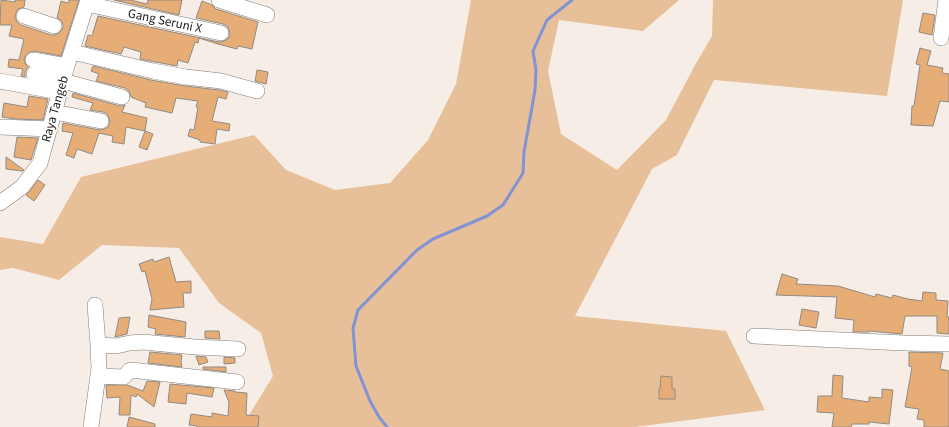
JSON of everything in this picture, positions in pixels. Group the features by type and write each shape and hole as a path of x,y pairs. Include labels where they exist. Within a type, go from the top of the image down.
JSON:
{"street":[{"path":"219,0 267,16"},
{"path":"941,38 946,0"},
{"name":"Gang Seruni X","path":"87,2 221,33"},
{"name":"Raya Tangeb","path":"0,203 22,187 40,163 87,2"},
{"path":"24,16 54,26"},
{"path":"72,52 153,71 221,81 257,91"},
{"path":"33,67 63,80 122,97"},
{"path":"0,81 63,80"},
{"path":"54,112 101,121"},
{"path":"0,127 50,129"},
{"path":"91,427 98,376 96,305"},
{"path":"754,336 949,344"},
{"path":"98,345 116,346 130,342 143,342 238,349"},
{"path":"98,376 124,377 131,370 237,382"}],"shaded area":[{"path":"471,0 679,0 643,31 559,20 548,71 561,134 617,170 666,120 712,36 713,0 903,0 887,96 714,80 677,155 652,169 575,316 726,331 765,410 635,427 245,427 243,425 273,376 261,333 219,303 179,248 102,245 59,280 13,268 0,270 0,237 43,244 81,177 254,135 286,170 335,190 390,183 428,140 456,84"}],"building":[{"path":"1,0 15,2 15,0 25,0 24,7 18,9 16,13 15,17 17,22 21,25 55,35 63,28 61,20 57,18 61,1 68,3 69,0 79,0 61,56 35,51 30,52 24,59 28,67 25,72 25,77 21,76 23,69 8,67 9,59 19,60 24,39 9,36 12,25 0,25"},
{"path":"114,0 130,0 147,4 148,0 182,0 179,15"},
{"path":"202,1 212,5 216,9 258,22 252,49 238,46 237,49 199,38 198,43 195,42 188,63 178,60 177,66 140,59 141,52 124,47 121,54 85,46 88,35 92,36 98,16 219,42 228,39 230,35 227,26 196,18"},
{"path":"923,13 935,15 932,35 919,32"},
{"path":"920,48 931,51 927,65 943,68 942,73 949,74 949,102 940,101 933,126 911,125 912,106 914,106 920,65 916,64"},
{"path":"93,66 151,80 228,92 226,99 218,97 212,121 230,124 229,131 217,129 215,144 200,142 200,140 188,136 190,129 194,130 198,101 176,98 172,113 145,107 146,103 131,97 129,91 125,88 96,81 99,74 91,71"},
{"path":"257,70 268,72 266,84 255,81"},
{"path":"73,93 120,106 125,105 122,112 147,118 145,131 126,127 124,144 112,142 113,136 99,133 92,154 77,149 74,158 66,155 73,133 62,131 63,123 100,130 108,127 110,122 107,114 90,110 93,103 72,97"},
{"path":"29,96 48,99 43,120 2,117 4,103 27,107"},
{"path":"145,131 153,134 147,150 139,147"},
{"path":"17,137 38,138 31,160 14,157"},
{"path":"6,157 24,170 6,169"},
{"path":"38,180 45,185 34,201 26,195"},
{"path":"169,257 176,282 191,281 191,293 183,293 184,307 150,310 152,299 145,271 142,272 139,264 153,259 154,262"},
{"path":"782,274 798,279 796,284 838,286 875,297 876,294 892,298 893,295 922,301 923,292 936,293 936,300 948,301 947,317 949,317 949,334 937,333 937,316 905,316 902,334 869,331 853,332 854,320 835,318 837,297 776,295"},
{"path":"802,309 819,312 816,328 799,325"},
{"path":"149,315 186,322 185,337 155,334 156,329 148,327"},
{"path":"130,317 127,334 115,337 119,318"},
{"path":"205,331 219,331 220,339 205,338"},
{"path":"150,352 182,355 182,367 148,363"},
{"path":"909,352 943,353 940,369 949,371 949,427 924,427 924,420 917,419 919,409 905,407 912,367 909,366"},
{"path":"196,356 206,357 208,362 199,365"},
{"path":"224,357 235,358 235,363 224,364"},
{"path":"203,367 226,367 226,372 203,369"},
{"path":"833,375 843,376 842,398 869,402 869,397 882,398 882,389 893,390 889,424 869,422 869,424 852,424 851,427 832,427 834,413 817,412 818,396 832,396"},
{"path":"661,376 672,377 672,389 675,389 675,399 659,399"},
{"path":"147,381 160,382 154,407 137,394 136,397 131,395 130,415 119,415 120,397 107,398 106,385 127,385 143,391"},
{"path":"170,384 214,388 212,397 187,393 186,404 168,402"},
{"path":"224,390 247,393 246,415 259,416 258,427 197,427 189,425 191,414 212,417 212,413 228,416 229,402"},
{"path":"129,417 155,424 155,427 127,427"}],"waterway":[{"path":"387,427 379,417 370,401 356,366 353,328 358,310 417,250 433,239 487,216 503,205 523,173 524,152 535,90 536,70 533,51 547,20 572,0"}]}
